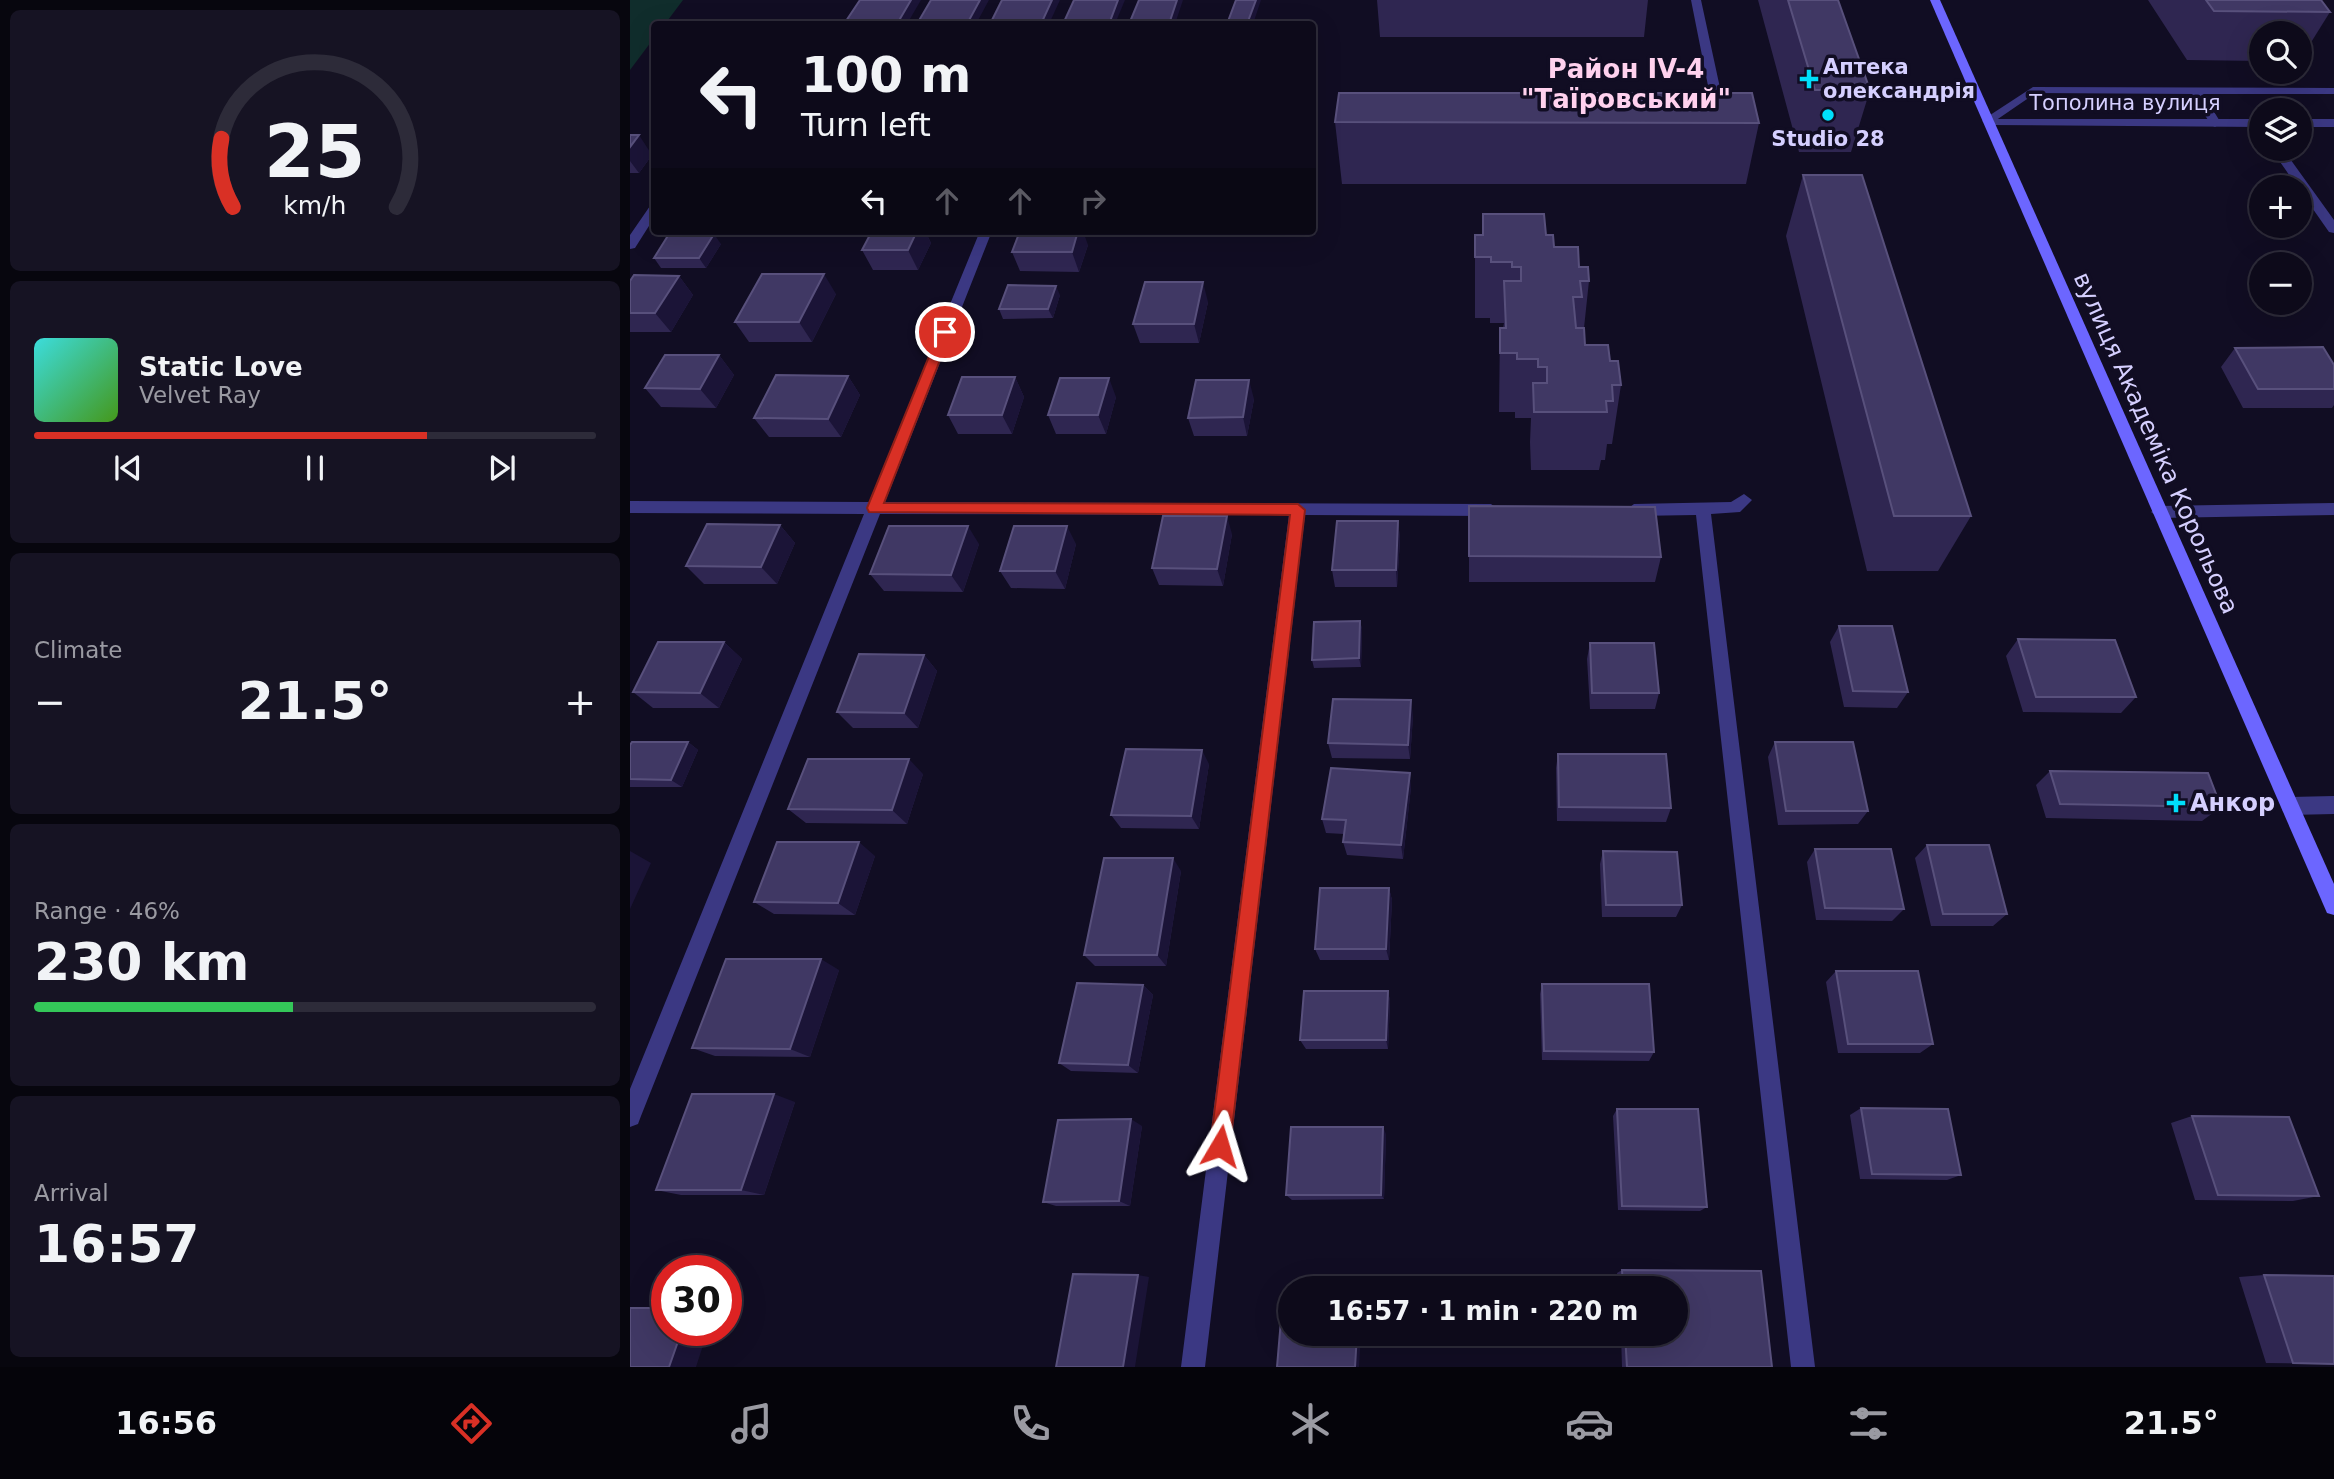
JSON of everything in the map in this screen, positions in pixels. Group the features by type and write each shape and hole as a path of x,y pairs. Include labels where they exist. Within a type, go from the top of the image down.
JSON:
{"main road":[{"name":"вулиця Академіка Корольова","path":"1935,0 2334,906"}],"street":[{"path":"1696,0 1719,111"},
{"path":"1989,121 2033,90 2334,90"},
{"path":"2196,90 2215,123"},
{"name":"Тополина вулиця","path":"1989,121 2249,124"},
{"path":"2312,123 2334,123"},
{"path":"2286,161 2334,229"},
{"path":"630,245 651,214"},
{"path":"630,1116 984,235"},
{"path":"1621,510 1703,511 1734,508 1744,500"},
{"path":"630,507 1511,510"},
{"path":"2159,512 2334,509"},
{"path":"1193,1367 1298,510"},
{"path":"1703,511 1803,1367"},
{"path":"2290,806 2334,805"}],"green space":[{"path":"630,0 683,0 667,21 651,21 651,42 630,70"}],"building":[{"path":"860,0 911,0 899,21 846,21"},
{"path":"931,0 980,0 969,21 919,21"},
{"path":"1002,0 1052,0 1042,21 992,21"},
{"path":"1074,0 1118,0 1110,21 1064,21"},
{"path":"1139,0 1177,0 1170,21 1130,21"},
{"path":"1236,0 1256,0 1248,21 1228,21"},
{"path":"1788,0 1838,0 1870,90 1815,90"},
{"path":"2206,0 2321,0 2330,12 2214,11"},
{"path":"1339,93 1752,93 1759,123 1335,122"},
{"path":"630,135 639,135 630,147"},
{"path":"1803,175 1862,175 1971,516 1894,516"},
{"path":"1483,214 1544,214 1546,235 1553,235 1554,247 1578,247 1579,267 1588,267 1589,281 1580,281 1582,297 1573,297 1576,328 1584,328 1585,345 1608,345 1610,361 1618,361 1621,385 1612,385 1613,401 1606,401 1607,412 1534,412 1533,383 1547,383 1547,367 1538,367 1538,359 1517,359 1517,353 1500,353 1500,328 1506,328 1504,281 1521,281 1521,267 1512,267 1512,262 1491,262 1491,257 1475,257 1475,235 1483,235"},
{"path":"668,235 713,235 699,258 654,258"},
{"path":"870,235 915,235 908,250 862,250"},
{"path":"1018,235 1077,235 1072,252 1012,252"},
{"path":"762,274 824,274 799,322 735,322"},
{"path":"634,275 679,276 655,313 630,313 630,281"},
{"path":"1145,282 1203,282 1194,324 1133,324"},
{"path":"1008,285 1056,286 1048,309 999,309"},
{"path":"2323,347 2334,365 2334,389 2258,389 2235,348"},
{"path":"665,355 719,355 700,389 645,388"},
{"path":"776,375 848,376 828,419 754,418"},
{"path":"962,377 1015,377 1002,415 948,415"},
{"path":"1060,378 1109,378 1098,415 1048,415"},
{"path":"1196,380 1249,380 1243,417 1188,418"},
{"path":"1469,506 1655,507 1661,557 1469,556"},
{"path":"1163,516 1227,516 1217,569 1152,568"},
{"path":"1337,521 1398,521 1396,570 1332,570"},
{"path":"707,524 780,525 761,567 686,566"},
{"path":"889,526 968,526 951,575 870,574"},
{"path":"1014,526 1067,526 1055,571 1000,571"},
{"path":"1360,621 1359,658 1312,660 1314,622"},
{"path":"1839,626 1892,626 1908,692 1853,691"},
{"path":"2018,639 2115,640 2136,697 2036,697"},
{"path":"658,642 724,642 700,693 633,692"},
{"path":"1590,643 1654,643 1659,693 1592,693"},
{"path":"859,654 924,655 904,713 837,712"},
{"path":"1333,699 1411,700 1408,745 1328,743"},
{"path":"632,742 688,742 671,780 630,779"},
{"path":"1775,742 1853,742 1868,811 1786,811"},
{"path":"1126,749 1202,750 1191,816 1111,815"},
{"path":"1558,754 1666,754 1671,808 1559,807"},
{"path":"808,759 909,759 892,810 788,809"},
{"path":"1331,768 1410,773 1401,845 1343,842 1346,820 1322,819"},
{"path":"2050,771 2208,773 2221,807 2060,804"},
{"path":"777,842 859,842 838,903 754,902"},
{"path":"1927,845 1989,845 2007,914 1943,914"},
{"path":"1815,849 1891,849 1904,909 1825,908"},
{"path":"1603,851 1677,852 1682,905 1606,905"},
{"path":"1104,858 1173,858 1157,955 1084,955"},
{"path":"1320,888 1389,888 1386,949 1315,949"},
{"path":"726,959 821,959 790,1049 692,1048"},
{"path":"1836,971 1918,971 1933,1044 1848,1044"},
{"path":"1077,983 1143,985 1128,1065 1059,1063"},
{"path":"1542,984 1649,984 1654,1052 1544,1051"},
{"path":"1304,991 1388,991 1386,1040 1300,1040"},
{"path":"692,1094 774,1094 741,1190 656,1190"},
{"path":"1861,1108 1948,1109 1961,1175 1872,1174"},
{"path":"1617,1109 1698,1109 1707,1207 1622,1206"},
{"path":"2192,1116 2289,1117 2319,1196 2218,1195"},
{"path":"1131,1119 1119,1201 1043,1202 1058,1120"},
{"path":"1291,1127 1383,1127 1381,1195 1286,1195"},
{"path":"1622,1270 1761,1271 1772,1367 1627,1367 1626,1346 1688,1346 1688,1276 1622,1276"},
{"path":"1073,1274 1138,1275 1123,1367 1056,1367"},
{"path":"2264,1275 2334,1276 2334,1364 2293,1363"},
{"path":"630,1308 651,1308 651,1346 676,1346 669,1367 630,1367"},
{"path":"1279,1346 1356,1346 1355,1367 1277,1367"}],"place":[{"name":"Аптека олександрія","path":"1809,79"},
{"name":"Studio 28","path":"1828,115"},
{"name":"Анкор","path":"2176,803"}],"district":[{"name":"Район IV-4 \"Таїровський\"","path":"1626,84"}],"route":[{"path":"945,332 874,508 1298,510 1220,1146"}]}
